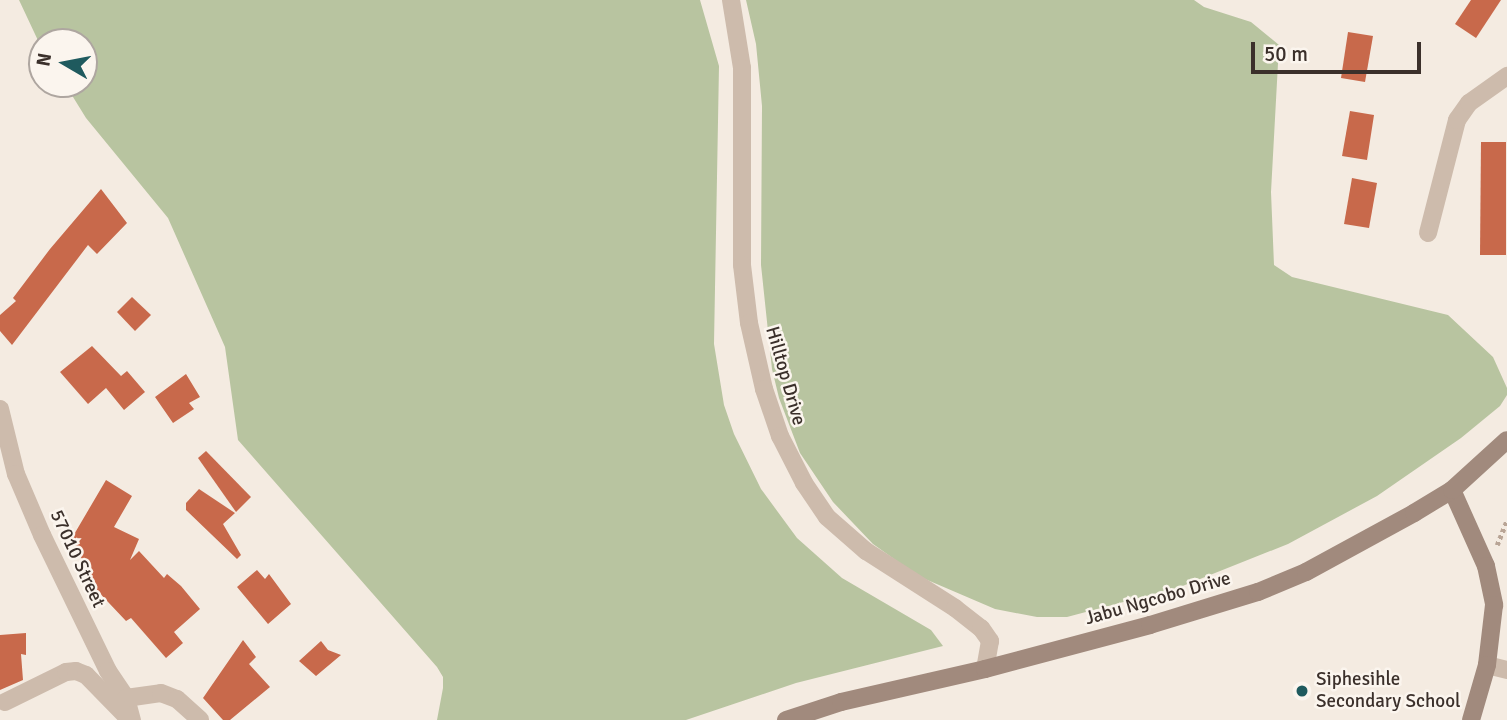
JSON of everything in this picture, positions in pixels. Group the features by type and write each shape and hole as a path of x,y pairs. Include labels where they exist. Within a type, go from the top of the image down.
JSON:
{"main road":[{"name":"Jabu Ngcobo Drive","path":"786,720 841,702 985,669 1150,625 1258,592 1354,547 1451,490 1507,440"},
{"path":"1451,490 1486,566 1494,605 1488,664 1471,720"}],"street":[{"name":"Hilltop Drive","path":"731,0 743,68 742,265 747,312 764,389 779,436 804,483 827,517 866,551 955,608 981,628 990,641 985,669"},
{"path":"1428,233 1457,120 1469,103 1507,76"},
{"name":"57010 Street","path":"0,409 16,474 42,535 108,671 126,698 131,720"},
{"path":"1488,664 1507,670"},
{"path":"5,702 66,672 76,671 86,676 131,720"},
{"path":"126,698 162,693 177,699 200,720"}],"green space":[{"path":"19,0 700,0 719,66 714,344 724,405 734,434 761,489 797,538 842,578 931,630 943,646 796,683 686,720 437,720 443,677 437,667 238,440 225,347 168,218 86,118 74,98 98,98 98,28 32,28"},
{"path":"746,0 1194,0 1204,7 1251,22 1279,45 1271,192 1274,265 1292,277 1448,315 1493,357 1507,388 1507,395 1500,406 1461,438 1377,496 1288,544 1180,587 1067,617 1037,617 995,609 918,576 873,544 833,502 800,453 779,398 772,369 761,265 762,106 756,44"}],"building":[{"path":"1471,0 1501,0 1476,38 1455,24"},
{"path":"1348,32 1373,36 1365,82 1341,78"},
{"path":"1350,111 1374,115 1367,160 1342,156"},
{"path":"1481,142 1506,142 1506,255 1480,255"},
{"path":"1352,178 1377,183 1369,228 1344,224"},
{"path":"101,189 127,223 97,254 88,245 12,345 0,331 0,315 16,301 13,298 50,249"},
{"path":"132,297 151,315 135,331 117,312"},
{"path":"92,346 121,376 127,371 145,392 124,410 106,388 88,404 60,372"},
{"path":"186,374 200,397 189,403 194,409 173,423 155,397"},
{"path":"206,451 251,497 236,512 198,458"},
{"path":"106,480 132,496 114,527 139,539 130,560 139,551 164,578 167,574 181,586 200,609 174,632 183,643 166,658 131,618 126,621 75,567 83,560 69,543"},
{"path":"199,489 235,513 223,524 241,555 237,559 186,510 186,503"},
{"path":"257,570 265,579 269,574 291,604 268,624 237,587"},
{"path":"26,633 26,655 21,654 23,680 0,690 0,635"},
{"path":"243,640 256,657 249,664 270,687 230,720 223,720 203,698"},
{"path":"321,641 328,650 341,655 316,676 299,661"}],"place":[{"name":"Siphesihle Secondary School","path":"1302,691"}]}
